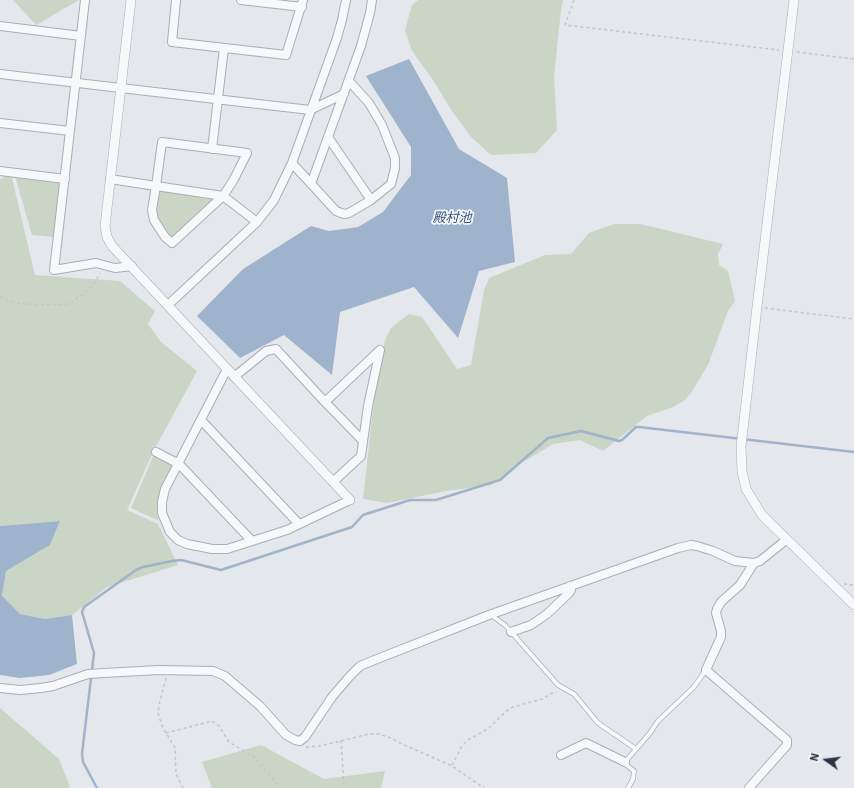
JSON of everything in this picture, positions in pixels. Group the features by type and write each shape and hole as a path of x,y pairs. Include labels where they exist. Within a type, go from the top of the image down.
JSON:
{"street":[{"path":"85,0 54,270 96,263 115,268 132,266"},
{"path":"131,0 105,226 107,237 112,246 350,500 287,530 251,540 227,549 212,549 187,544 178,540 170,532 162,513 162,502 165,490 227,369"},
{"path":"176,0 172,42 286,55 303,3 241,0"},
{"path":"168,305 256,222 274,200 292,163 337,38 346,0"},
{"path":"311,184 366,30 372,0"},
{"path":"794,0 757,307 742,447 742,470 746,489 762,515 854,605"},
{"path":"0,26 81,36"},
{"path":"212,149 224,48"},
{"path":"0,74 310,110 344,94"},
{"path":"292,163 336,211 340,213 349,214 390,184 395,168 395,158 382,125 369,103 349,81"},
{"path":"0,123 70,132"},
{"path":"328,137 370,200"},
{"path":"162,142 212,149 247,152 233,181 223,196 172,243 165,237 154,220 152,210 162,142"},
{"path":"0,171 65,179"},
{"path":"110,179 223,196 256,222"},
{"path":"234,377 266,351 276,349 362,440"},
{"path":"325,402 380,350 368,406 362,440 361,456 333,482"},
{"path":"201,420 298,524"},
{"path":"156,452 179,464 251,540"},
{"path":"0,688 11,690 29,690 54,686 88,674 168,670 206,670 222,674 260,706 286,735 300,741 305,737 332,696 360,666 494,614 685,546 703,548 735,561 754,563 760,561 786,540"},
{"path":"749,788 787,745 787,740 706,670 721,637 721,631 716,613 720,602 740,584 754,563"},
{"path":"511,632 531,625 547,614 570,593 570,586"},
{"path":"561,755 586,743 625,762"}],"lane":[{"path":"494,614 494,617 506,626 558,685 574,694 598,723 636,749"},
{"path":"628,788 633,779 634,771 624,763 650,733 658,721 693,688 706,670"}],"path":[{"path":"574,0 565,24 854,59"},
{"path":"0,297 17,304 69,304 94,284 100,276 102,264"},
{"path":"757,307 854,319"},
{"path":"168,670 158,713 160,720 175,748 175,768 183,788"},
{"path":"452,766 462,746 468,740 489,728 505,712 513,707 542,699 563,688"},
{"path":"166,732 212,720 219,726 229,742 254,757 281,788"},
{"path":"300,741 301,746 307,748 369,734 379,734 452,766 484,788"},
{"path":"341,740 344,788"}],"green space":[{"path":"13,0 79,0 36,25"},
{"path":"418,0 563,0 554,77 557,130 536,153 491,155 471,137 412,51 405,30 412,5"},
{"path":"11,174 35,275 120,281 155,311 148,324 161,342 197,371 153,452 127,510 158,524 178,565 107,587 72,615 45,619 20,614 2,597 6,571 50,545 60,521 0,526 0,179"},
{"path":"15,176 60,184 54,237 32,235"},
{"path":"160,190 210,198 213,200 174,236 171,237 158,218 158,192"},
{"path":"614,224 641,224 723,244 718,254 719,265 728,271 735,301 728,311 708,365 685,400 673,407 647,416 603,451 580,440 553,444 518,465 491,485 446,491 387,503 363,499 374,400 385,340 391,328 409,314 422,317 457,369 471,365 484,290 489,278 545,255 571,254 589,233"},
{"path":"154,454 172,463 158,504 157,513 159,521 131,508"},
{"path":"0,708 59,759 70,787 69,788 0,788"},
{"path":"261,745 324,779 385,771 381,788 212,788 202,762"}],"water":[{"name":"殿村池","path":"409,59 459,149 507,178 515,262 479,271 458,338 414,287 340,312 332,375 284,335 240,358 197,316 243,269 311,226 329,231 358,227 383,212 411,175 411,147 366,76"},
{"path":"60,521 50,545 6,571 2,596 20,614 45,619 72,615 77,664 49,675 20,678 0,675 0,526"}],"waterway":[{"path":"97,788 83,762 82,754 94,653 82,612 84,607 136,570 143,567 181,560 221,570 352,527 363,515 410,500 436,500 500,480 548,438 581,431 619,441 636,427 639,427 854,452"}]}
